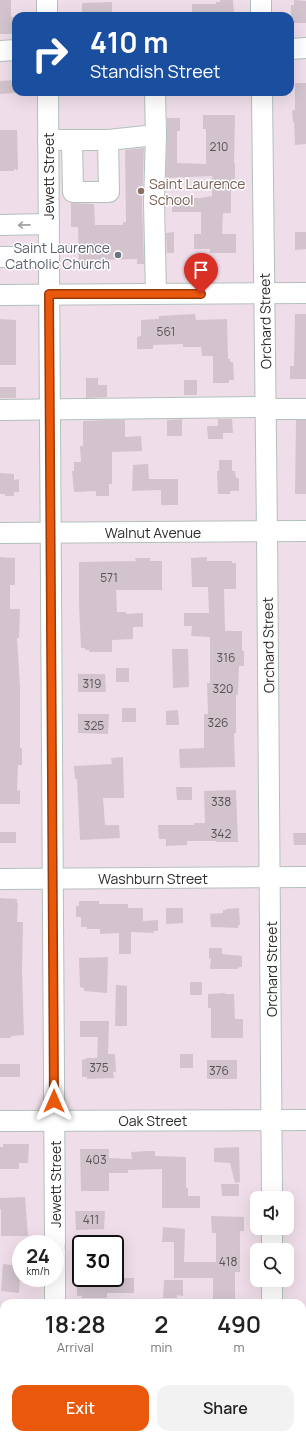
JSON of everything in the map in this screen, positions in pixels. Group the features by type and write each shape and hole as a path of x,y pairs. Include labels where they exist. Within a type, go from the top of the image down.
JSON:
{"street":[{"path":"47,0 47,12"},
{"path":"261,0 261,12"},
{"path":"294,49 306,48"},
{"path":"0,51 12,50"},
{"name":"Jewett Street","path":"48,96 55,1235"},
{"path":"155,96 156,135 154,202 156,294"},
{"name":"Orchard Street","path":"262,96 268,531 272,1191"},
{"path":"48,140 108,140 156,135"},
{"path":"72,141 73,192 109,192 108,140"},
{"path":"0,225 49,224"},
{"path":"0,257 49,257"},
{"path":"0,295 306,293"},
{"path":"0,410 266,407 275,409 306,409"},
{"name":"Walnut Avenue","path":"0,533 306,531"},
{"name":"Washburn Street","path":"0,879 306,877"},
{"name":"Oak Street","path":"0,1121 306,1120"},
{"path":"55,1287 55,1299"},
{"path":"272,1287 272,1299"}],"building":[{"path":"0,0 11,0 12,34 0,34"},
{"path":"220,0 233,0 234,12 192,12 192,4 216,4 216,2 220,2"},
{"path":"294,0 306,1 306,23 294,23 294,12 291,12 291,5 294,5"},
{"path":"112,2 112,12 82,12 82,3"},
{"path":"12,80 12,93 0,94 0,81"},
{"path":"295,83 306,83 306,144 295,145 292,110 295,110"},
{"path":"203,115 235,115 235,179 231,179 231,213 223,213 222,234 236,234 236,253 210,253 210,249 194,249 194,234 201,234 201,212 172,212 172,198 201,198 212,196 212,176 166,178 167,118 180,118 180,131 177,131 177,163 206,164 206,129 203,129"},
{"path":"0,130 17,130 18,170 14,169 14,171 0,171"},
{"path":"144,148 142,202 144,264 137,264 137,259 94,260 94,268 79,269 78,227 71,227 71,203 94,204 95,225 123,225 123,222 126,222 125,150"},
{"path":"174,232 174,253 167,253 166,233"},
{"path":"295,232 306,232 306,249 295,250"},
{"path":"195,314 196,320 227,319 228,359 230,359 230,362 233,362 234,380 229,380 229,383 213,383 213,356 202,356 201,347 183,347 183,344 153,345 153,349 137,349 137,337 141,336 141,320 159,319 159,316"},
{"path":"295,314 306,314 306,379 290,379 290,366 294,366"},
{"path":"0,319 16,320 16,365 0,365"},
{"path":"86,378 98,378 98,385 107,385 107,397 86,398"},
{"path":"184,380 197,380 197,395 184,395"},
{"path":"0,387 16,387 16,398 0,398"},
{"path":"182,419 182,436 167,436 167,420"},
{"path":"218,419 232,419 233,433 223,433 223,439 208,439 207,426 218,426"},
{"path":"125,420 125,437 141,436 142,451 112,452 112,484 109,484 109,496 96,496 96,491 74,492 72,471 74,471 74,462 81,462 80,446 83,446 83,421"},
{"path":"296,420 306,420 306,494 295,494"},
{"path":"219,460 232,460 232,471 235,471 236,478 239,478 239,491 230,491 230,494 218,494 217,471 219,471"},
{"path":"148,464 149,479 178,479 178,505 161,505 161,490 132,491 133,465"},
{"path":"0,473 14,474 14,480 19,479 19,492 14,492 14,496 5,496 5,494 0,494"},
{"path":"0,557 15,558 15,585 10,585 10,609 20,609 19,638 17,638 20,688 20,748 22,748 22,765 18,765 17,791 20,790 20,804 0,804"},
{"path":"207,557 207,561 232,561 232,563 236,563 236,589 224,589 225,631 242,631 242,651 244,651 244,666 239,666 238,695 236,695 236,733 234,733 235,767 180,768 179,749 204,748 204,714 208,714 207,683 210,683 210,637 191,636 192,626 184,626 184,613 209,613 208,587 192,587 191,558"},
{"path":"135,558 150,558 150,561 162,561 162,590 116,590 117,612 126,612 126,614 143,613 143,627 133,627 133,639 112,640 112,652 89,652 89,650 85,650 85,648 81,648 79,562 136,561"},
{"path":"172,649 188,649 189,687 173,688"},
{"path":"116,668 129,668 129,682 116,682"},
{"path":"78,674 105,674 106,692 78,692"},
{"path":"122,708 136,708 136,722 122,722"},
{"path":"178,710 179,725 166,725 166,711"},
{"path":"78,714 109,714 108,734 78,733"},
{"path":"123,757 124,798 103,798 105,825 119,825 120,838 80,840 77,779 75,779 74,766 112,764 111,758"},
{"path":"176,787 192,787 192,800 177,800"},
{"path":"236,790 238,842 187,841 187,845 166,846 166,839 159,839 158,825 194,825 194,823 205,823 204,791"},
{"path":"0,832 16,832 16,843 0,843"},
{"path":"293,833 306,833 306,845 294,845"},
{"path":"0,898 17,899 17,922 23,922 22,972 24,1035 11,1036 11,1038 0,1038"},
{"path":"79,901 99,901 99,904 128,904 128,908 143,908 143,921 158,920 158,931 153,931 154,933 131,932 131,954 119,954 119,933 100,934 100,929 87,929 87,927 81,927 81,917 76,917 76,906 79,906"},
{"path":"166,908 183,908 183,923 166,924"},
{"path":"239,908 240,925 238,925 238,928 211,927 210,914 223,913 223,910 226,909"},
{"path":"209,948 222,948 222,954 242,956 242,967 239,967 238,969 210,969 211,958 209,959"},
{"path":"108,957 107,993 84,991 84,988 80,987 79,958"},
{"path":"190,982 202,982 202,995 190,995"},
{"path":"116,985 127,986 127,1026 115,1026"},
{"path":"208,994 234,994 235,1019 243,1019 243,1038 211,1038 211,1008 208,1008"},
{"path":"80,1021 109,1021 108,1054 115,1054 116,1072 113,1072 114,1078 87,1079 87,1077 82,1077 82,1060 86,1058 97,1058 98,1037 80,1037"},
{"path":"180,1054 193,1054 193,1068 180,1068"},
{"path":"207,1060 237,1060 237,1079 207,1079"},
{"path":"0,1064 20,1064 20,1077 0,1077"},
{"path":"3,1144 29,1144 28,1163 19,1163 19,1169 0,1169 0,1147 3,1147"},
{"path":"239,1147 240,1182 235,1183 230,1163 214,1162 214,1148"},
{"path":"80,1149 109,1149 109,1158 132,1159 131,1152 147,1151 155,1151 155,1156 186,1157 186,1188 188,1188 188,1196 200,1196 200,1208 162,1208 162,1169 128,1170 128,1173 109,1173 109,1191 81,1191"},
{"path":"221,1184 239,1184 239,1196 222,1196"},
{"path":"25,1197 28,1235 1,1236 0,1198"},
{"path":"75,1211 105,1211 104,1229 76,1230"},
{"path":"211,1216 244,1217 244,1231 240,1231 240,1272 235,1272 235,1299 213,1299 213,1278 174,1278 174,1242 162,1242 163,1227 185,1229 184,1262 216,1262 216,1233 212,1233"},
{"path":"3,1264 12,1265 12,1287 19,1287 19,1293 1,1291"},
{"path":"124,1278 134,1278 134,1293 107,1293 107,1298 82,1298 82,1296 77,1296 77,1287 124,1287"},
{"path":"164,1280 183,1280 183,1296 177,1295 177,1298 163,1298"}],"place":[{"name":"Saint Laurence School","path":"141,191"},
{"name":"Saint Laurence Catholic Church","path":"118,255"}],"route":[{"path":"54,1101 49,294 201,294"}]}
